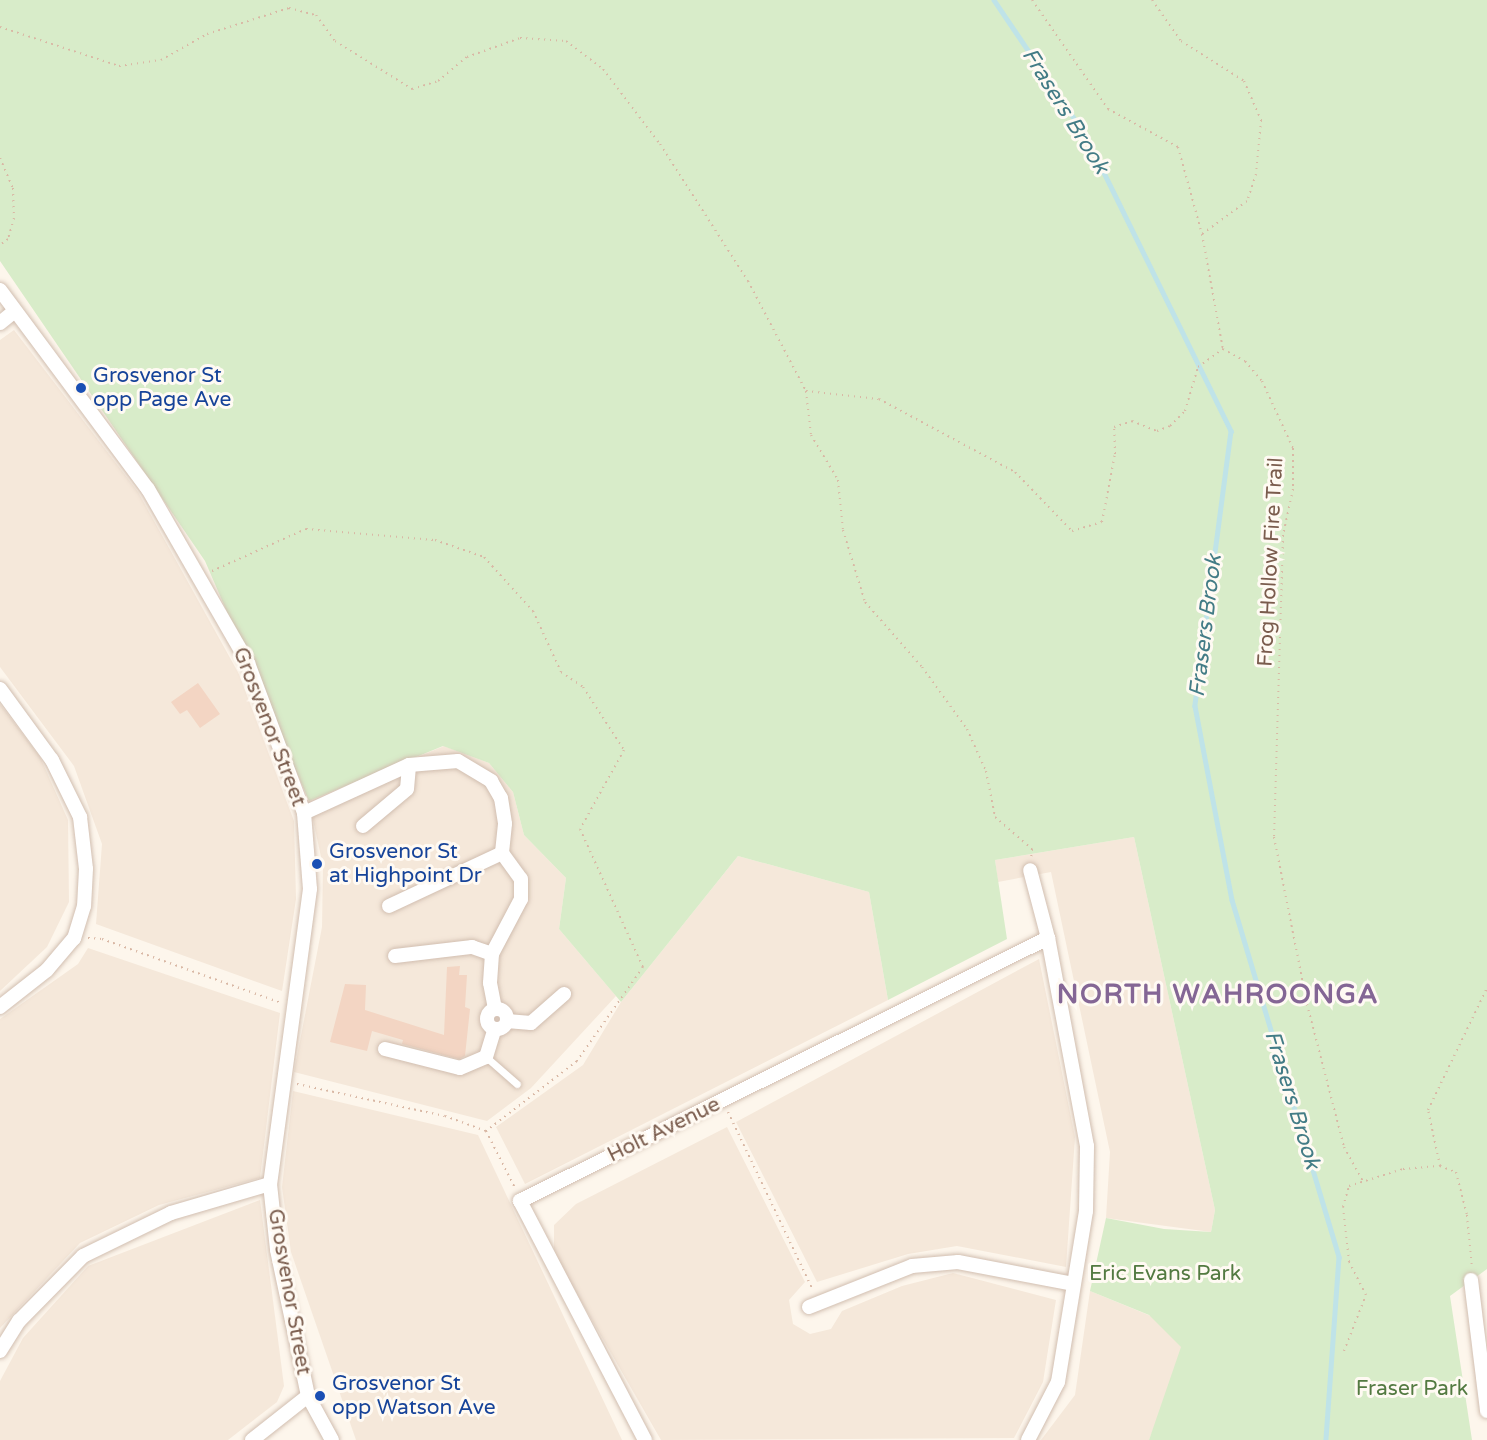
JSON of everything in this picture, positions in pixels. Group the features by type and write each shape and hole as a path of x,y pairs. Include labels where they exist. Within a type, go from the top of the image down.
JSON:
{"street":[{"name":"Grosvenor Street","path":"0,290 148,489 248,663 304,813 310,889 270,1184 276,1250 308,1395 332,1440"},
{"path":"0,323 15,311"},
{"path":"0,689 52,760 81,817 86,869 84,906 74,938 47,970 0,1007"},
{"path":"304,813 409,765 458,761 491,781 501,798 505,824 502,853 521,879 521,899 492,954 490,982 495,1009"},
{"path":"363,826 407,789 409,765"},
{"path":"389,906 502,853"},
{"path":"1028,1440 1058,1382 1086,1211 1088,1146 1048,938 1030,870"},
{"name":"Holt Avenue","path":"520,1201 1048,938"},
{"path":"395,957 472,947 492,954"},
{"path":"385,1049 460,1068 486,1057 494,1030 507,1021 531,1023 564,994"},
{"path":"495,1009 504,1012 507,1021"},
{"path":"494,1030 486,1019 495,1009"},
{"path":"0,1351 20,1321 82,1256 171,1213 270,1184"},
{"path":"520,1201 645,1440"},
{"path":"809,1307 912,1266 958,1262 1073,1284"},
{"path":"1471,1280 1487,1411"},
{"path":"252,1440 308,1395"}],"lane":[{"path":"486,1057 518,1084"}],"path":[{"path":"806,392 879,399 1015,472 1072,531 1102,522 1115,454 1114,427 1132,421 1157,431 1170,426 1185,411 1198,367 1223,349 1202,234 1178,147 1108,109 1032,0"},
{"path":"1152,0 1181,41 1244,81 1261,120 1256,174 1247,201 1202,234"},
{"path":"0,27 119,66 162,60 207,34 289,8 316,15 335,41 412,89 438,81 467,57 520,38 566,41 603,69 660,144 748,281 806,392 812,435 838,480 843,530 865,602 922,667 967,729 986,771 995,817 1032,849 1030,870"},
{"path":"0,158 12,188 14,218 8,239 0,245"},
{"name":"Frog Hollow Fire Trail","path":"1223,349 1245,361 1262,381 1293,448 1293,489 1283,535 1274,837 1307,1004 1341,1136 1363,1181"},
{"path":"199,578 306,529 435,540 484,557 533,611 561,672 584,687 624,750 580,829 643,967 577,1061 486,1131"},
{"path":"102,939 295,1007"},
{"path":"1440,1166 1430,1101 1487,988"},
{"path":"283,1081 445,1116 486,1131 520,1201"},
{"path":"723,1101 814,1286"},
{"path":"1344,1351 1366,1295 1350,1262 1343,1207 1349,1186 1403,1168 1440,1166 1456,1172 1462,1193 1472,1258 1471,1280"}],"shaded area":[{"path":"14,330 138,492 239,674 294,821 296,899 282,991 96,924 102,844 74,766 0,667 0,340"},
{"path":"0,704 40,757 68,820 69,902 47,947 0,991"},
{"path":"444,746 489,763 513,792 524,835 566,878 559,929 616,996 531,1088 487,1121 294,1072 322,927 323,866 309,801"},
{"path":"1134,837 1215,1210 1211,1232 1106,1218 1110,1152 1051,872 998,882 995,860"},
{"path":"738,856 869,892 888,1000 525,1184 496,1127 583,1065 621,1002"},
{"path":"88,948 280,1013 260,1178 159,1205 80,1243 0,1328 0,1019 78,964"},
{"path":"1039,959 1075,1137 1066,1267 957,1246 908,1254 817,1282 736,1122"},
{"path":"293,1091 478,1135 622,1440 356,1440 291,1252 282,1187"},
{"path":"727,1127 805,1282 789,1300 793,1324 810,1334 831,1329 842,1311 902,1286 953,1273 1056,1300 1043,1382 1014,1438 661,1440 554,1254 554,1225 576,1204"},
{"path":"260,1200 284,1386 277,1402 228,1440 0,1440 0,1381 23,1338 88,1266"},
{"path":"1090,1291 1192,1333 1149,1440 1041,1440 1075,1395"}],"green space":[{"path":"0,0 1487,0 1487,1269 1450,1296 1472,1440 1149,1440 1181,1347 1149,1315 1090,1291 1106,1218 1164,1229 1211,1232 1215,1210 1134,837 995,860 1007,939 888,1000 869,892 738,856 621,1002 559,929 566,878 524,835 513,792 489,763 443,746 309,801 205,561 0,261"}],"building":[{"path":"198,683 220,714 200,728 187,710 180,714 171,702"},
{"path":"460,966 459,975 467,975 465,1007 470,1009 465,1056 459,1059 402,1044 403,1040 372,1031 367,1051 330,1042 345,984 366,985 365,1010 444,1035 447,967"}],"waterway":[{"name":"Frasers Brook","path":"994,0 1086,136 1231,431 1195,706 1232,900 1339,1257 1326,1440"}],"place":[{"name":"Grosvenor St opp Page Ave","path":"81,388"},
{"name":"Grosvenor St at Highpoint Dr","path":"317,864"},
{"name":"Grosvenor St opp Watson Ave","path":"320,1396"}],"district":[{"name":"NORTH WAHROONGA","path":"1218,995"}],"park label":[{"name":"Eric Evans Park","path":"1165,1274"},
{"name":"Fraser Park","path":"1412,1389"}]}
